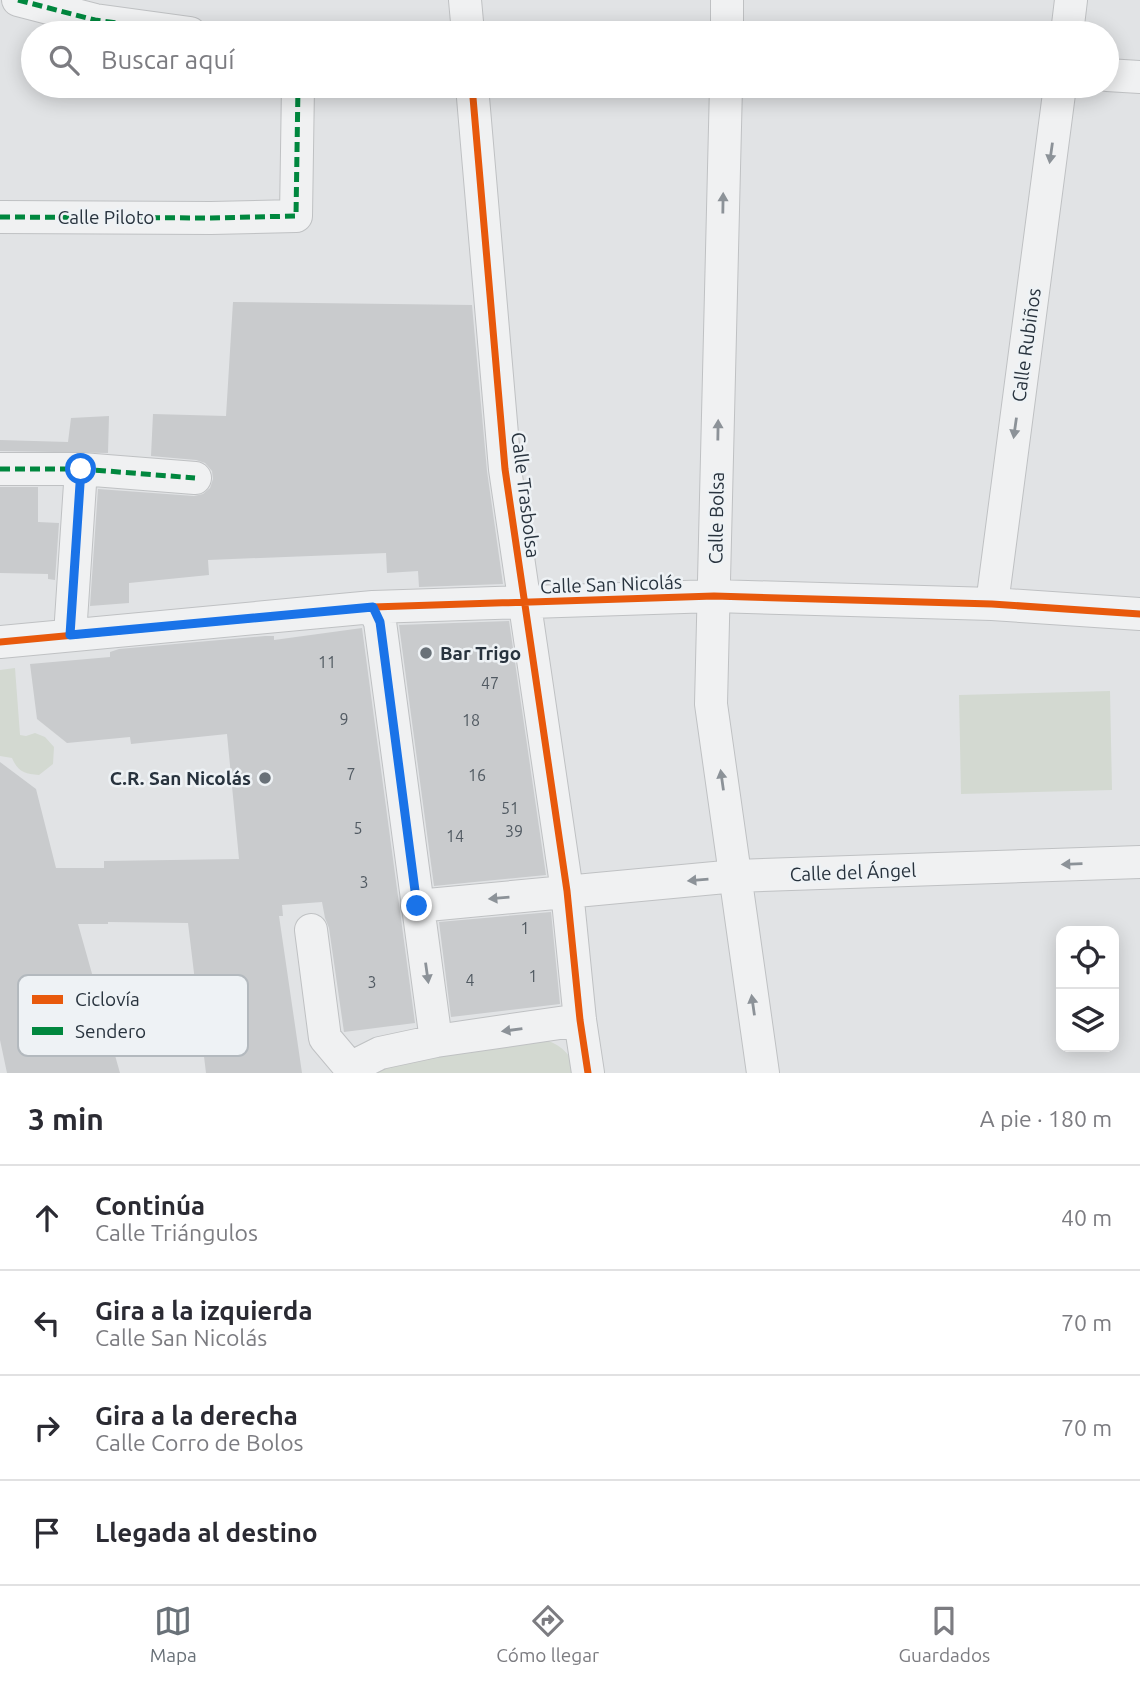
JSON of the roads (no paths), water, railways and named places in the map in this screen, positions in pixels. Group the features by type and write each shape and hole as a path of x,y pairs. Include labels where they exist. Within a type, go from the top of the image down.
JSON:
{"street":[{"path":"18,0 102,21"},
{"path":"465,0 467,21"},
{"path":"727,0 727,21"},
{"path":"1068,21 1071,0"},
{"path":"1119,76 1140,77"},
{"name":"Calle Piloto","path":"0,217 296,216 298,98"},
{"name":"Calle Trasbolsa","path":"473,98 505,469 567,891 588,1073"},
{"name":"Calle Bolsa","path":"726,98 711,704 763,1073"},
{"name":"Calle Rubiños","path":"992,604 1058,98"},
{"path":"0,469 81,469 195,478"},
{"path":"70,635 81,469"},
{"name":"Calle San Nicolás","path":"0,642 373,607 714,596 992,604 1140,614"},
{"path":"373,607 380,622 436,1041"},
{"name":"Calle del Ángel","path":"417,906 736,876 1140,862"},
{"path":"311,930 325,1038 352,1072 369,1057 380,1053 436,1041 580,1020"}],"place":[{"name":"Bar Trigo","path":"426,653"},
{"name":"C.R. San Nicolás","path":"265,778"}]}
